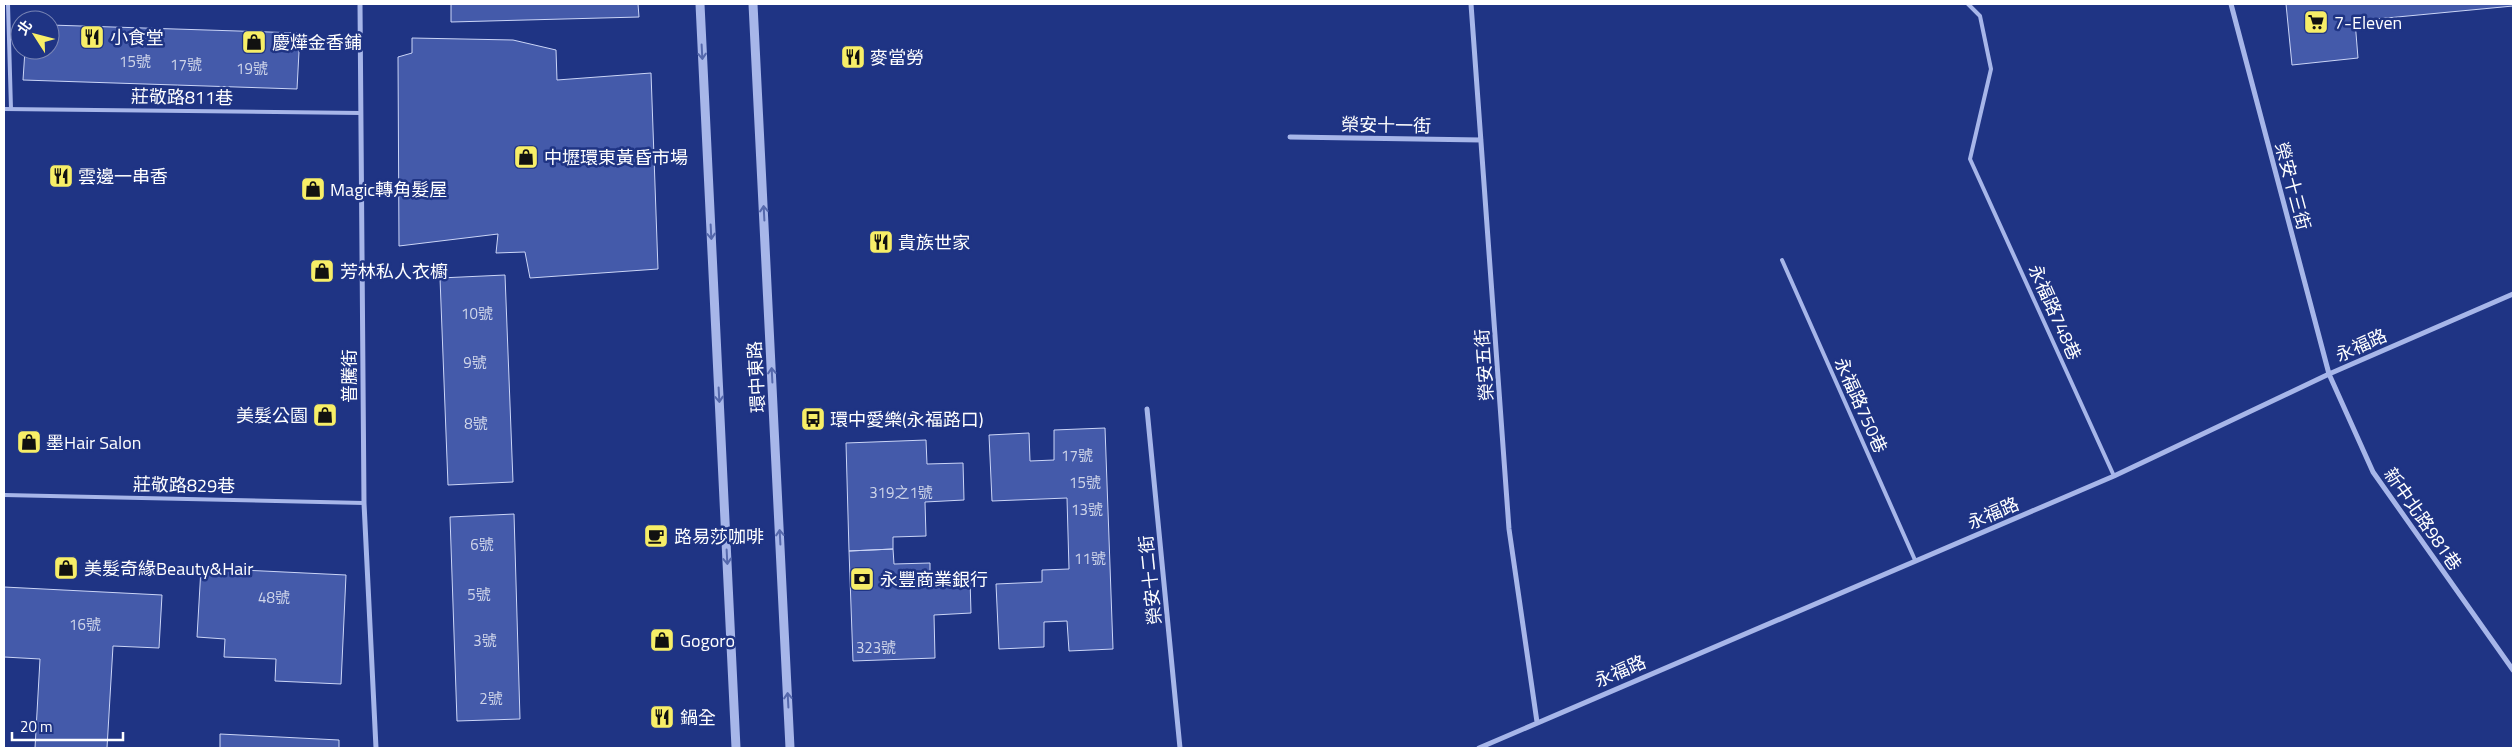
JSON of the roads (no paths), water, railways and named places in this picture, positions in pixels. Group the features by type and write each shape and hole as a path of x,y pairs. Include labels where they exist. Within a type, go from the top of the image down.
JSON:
{"street":[{"name":"普騰街","path":"360,4 364,502 376,748"},
{"path":"700,4 736,748"},
{"name":"環中東路","path":"754,4 790,748"},
{"name":"榮安五街","path":"1472,4 1509,529 1536,722"},
{"name":"榮安十三街","path":"2231,4 2329,374"},
{"name":"榮安十一街","path":"1290,138 1481,140"},
{"name":"永福路","path":"1479,748 2114,476 2329,374 2513,294"},
{"name":"新中北路981巷","path":"2329,374 2373,472 2513,670"},
{"name":"榮安十二街","path":"1147,410 1180,748"}],"lane":[{"path":"8,4 11,109"},
{"name":"永福路748巷","path":"1968,4 1980,16 1991,69 1970,159 2114,476"},
{"name":"莊敬路811巷","path":"4,109 361,113"},
{"name":"永福路750巷","path":"1782,260 1915,560"},
{"name":"莊敬路829巷","path":"4,495 364,502"}],"place":[{"name":"7-Eleven","path":"2316,22"},
{"name":"小食堂","path":"92,37"},
{"name":"慶燁金香鋪","path":"254,42"},
{"name":"麥當勞","path":"853,57"},
{"name":"中壢環東黃昏市場","path":"526,157"},
{"name":"雲邊一串香","path":"61,176"},
{"name":"Magic轉角髮屋","path":"313,189"},
{"name":"貴族世家","path":"881,242"},
{"name":"芳林私人衣櫥","path":"322,271"},
{"name":"美髮公園","path":"325,415"},
{"name":"環中愛樂(永福路口)","path":"813,419"},
{"name":"墨Hair Salon","path":"29,442"},
{"name":"路易莎咖啡","path":"656,536"},
{"name":"美髮奇緣Beauty&Hair","path":"66,568"},
{"name":"永豐商業銀行","path":"862,579"},
{"name":"Gogoro","path":"662,640"},
{"name":"鍋全","path":"662,717"}]}
